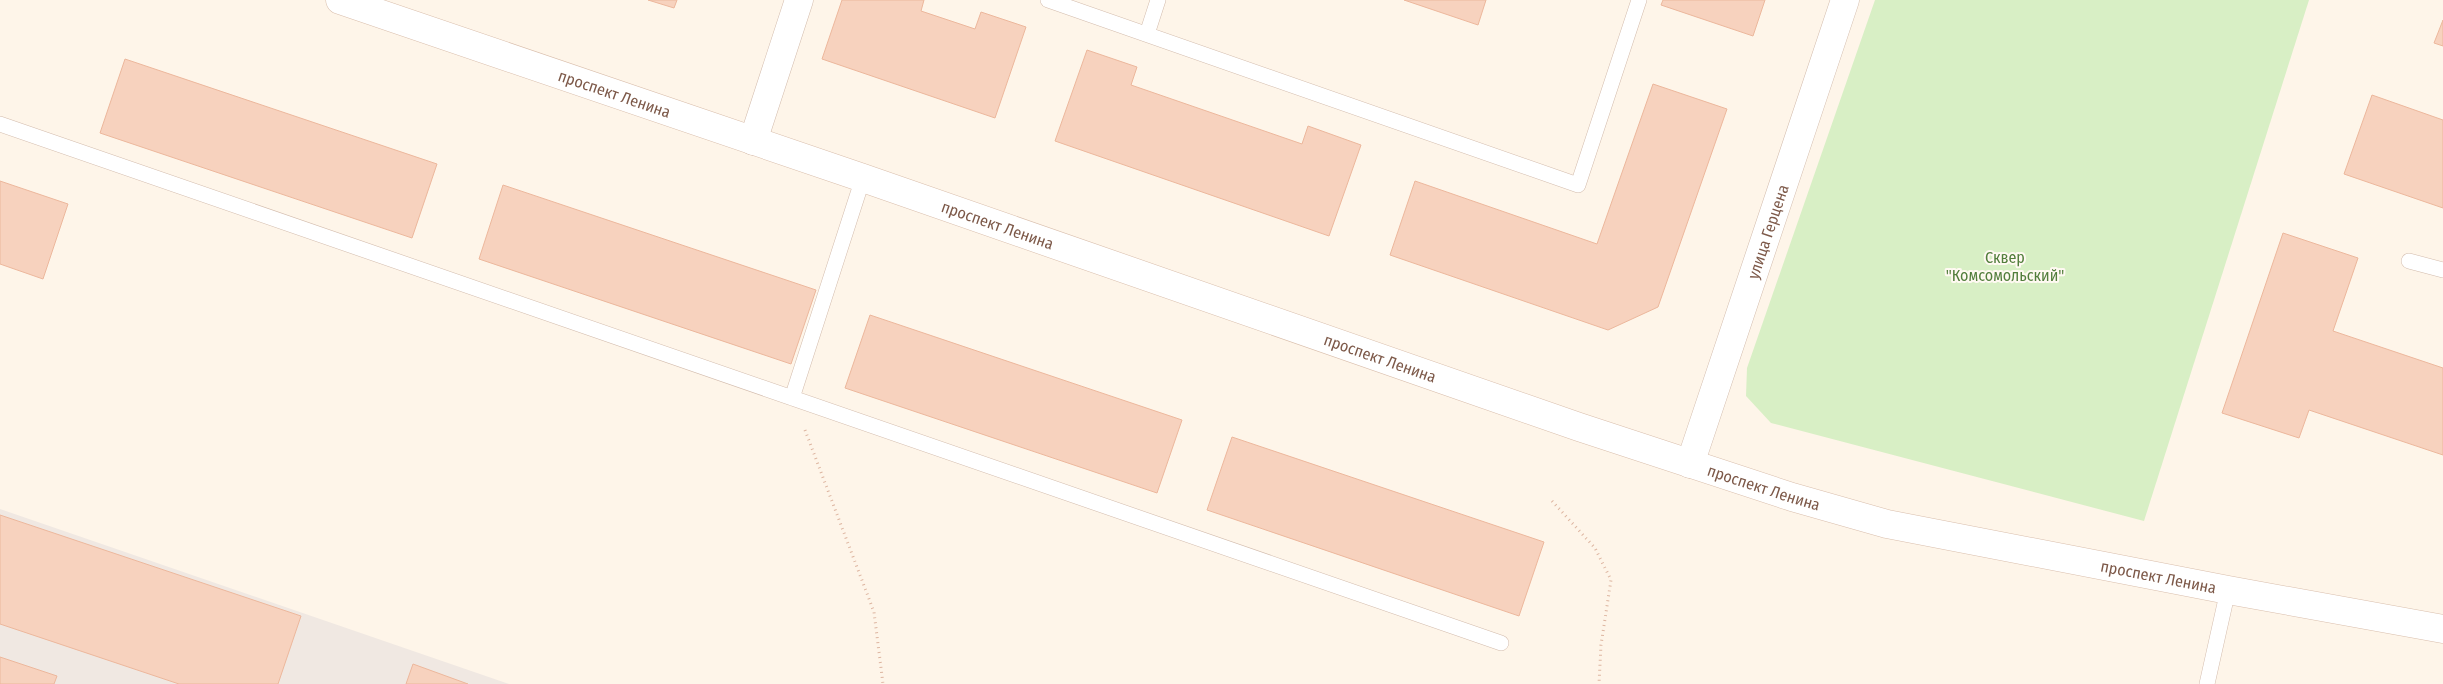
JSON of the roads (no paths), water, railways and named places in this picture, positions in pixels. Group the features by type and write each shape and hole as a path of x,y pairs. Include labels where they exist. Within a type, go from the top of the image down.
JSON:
{"street":[{"name":"проспект Ленина","path":"340,0 864,178 1792,498 1887,524 2228,590 2443,629"},
{"path":"752,141 798,0"},
{"name":"улица Герцена","path":"1690,464 1845,0"}],"lane":[{"path":"1048,0 1578,185 1639,0"},
{"path":"1147,34 1158,0"},
{"path":"0,124 1501,643"},
{"path":"792,398 864,178"},
{"path":"2409,261 2443,270"},
{"path":"2208,684 2228,590"}],"park label":[{"name":"Сквер \"Комсомольский\"","path":"2005,266"}]}
